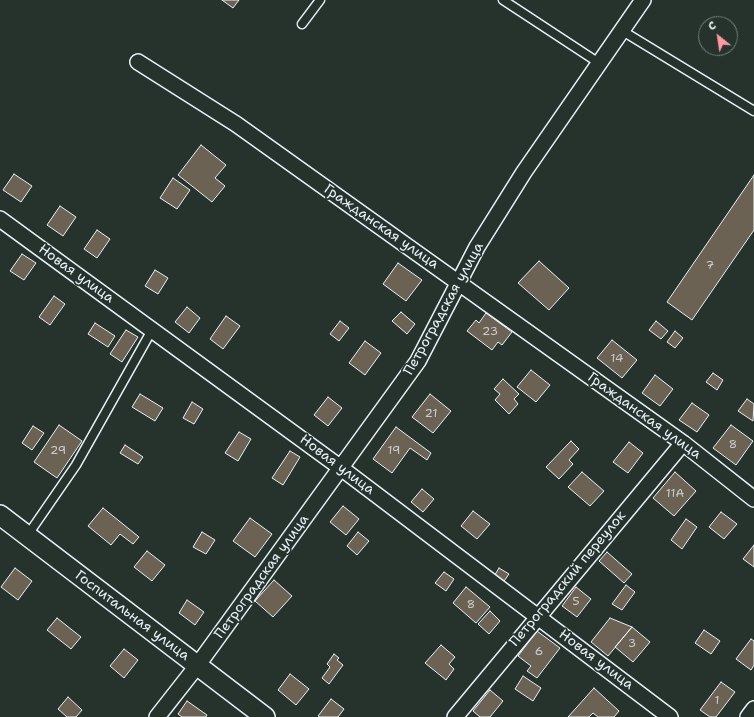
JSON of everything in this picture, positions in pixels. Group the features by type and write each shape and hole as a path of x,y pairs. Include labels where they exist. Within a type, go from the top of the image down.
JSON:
{"street":[{"name":"Петроградская улица","path":"157,717 197,666 418,361 478,247 524,172 643,0"},
{"name":"Гражданская улица","path":"138,62 236,124 683,442 754,499"},
{"name":"Новая улица","path":"0,219 341,468 670,717"},
{"name":"Петроградский переулок","path":"455,717 683,442"},
{"name":"Госпитальная улица","path":"0,515 265,717"},
{"path":"748,717 754,709"}],"lane":[{"path":"302,24 320,0"},
{"path":"502,0 599,63"},
{"path":"621,30 754,111"},
{"path":"28,536 76,465 152,330"}],"building":[{"path":"222,0 239,0 233,8"},
{"path":"201,145 226,165 215,178 225,186 212,202 178,175"},
{"path":"14,174 32,186 21,202 3,190"},
{"path":"754,175 754,230 692,320 667,302"},
{"path":"173,178 190,190 177,209 160,198"},
{"path":"60,206 76,217 63,236 47,225"},
{"path":"97,230 110,239 97,258 84,249"},
{"path":"22,254 36,263 24,280 10,271"},
{"path":"539,261 569,288 549,310 518,283"},
{"path":"398,263 422,280 406,301 383,284"},
{"path":"155,270 168,278 158,294 145,286"},
{"path":"54,296 65,304 50,325 39,317"},
{"path":"187,307 200,318 189,333 175,322"},
{"path":"401,312 415,324 407,334 392,321"},
{"path":"486,313 512,332 502,345 498,342 492,350 467,331 476,320 479,323"},
{"path":"226,316 240,326 223,349 210,339"},
{"path":"340,321 349,328 339,341 330,334"},
{"path":"656,321 668,331 661,339 649,330"},
{"path":"95,323 115,336 108,347 88,334"},
{"path":"126,330 138,337 122,362 110,354"},
{"path":"675,331 683,338 675,348 667,342"},
{"path":"612,340 637,360 622,378 597,358"},
{"path":"365,341 381,353 365,375 349,363"},
{"path":"531,370 550,385 536,402 517,387"},
{"path":"713,373 723,380 717,390 706,382"},
{"path":"655,375 673,389 660,406 642,393"},
{"path":"503,379 519,394 514,399 518,404 509,414 495,400 500,394 494,389"},
{"path":"140,394 163,408 155,421 132,407"},
{"path":"430,394 451,411 433,433 412,417"},
{"path":"328,397 342,408 328,426 314,415"},
{"path":"747,399 754,404 753,421 738,411"},
{"path":"192,402 203,409 194,424 183,418"},
{"path":"692,403 709,415 697,432 679,420"},
{"path":"59,425 82,441 57,478 34,462"},
{"path":"731,425 753,441 736,465 713,448"},
{"path":"33,426 44,433 32,450 22,443"},
{"path":"396,427 431,453 427,460 410,448 392,473 373,459"},
{"path":"239,432 251,439 238,461 225,453"},
{"path":"571,441 579,449 569,460 573,464 559,479 546,467"},
{"path":"629,442 643,453 628,473 613,462"},
{"path":"125,445 143,457 138,464 120,453"},
{"path":"290,451 300,457 283,485 272,478"},
{"path":"582,472 604,491 590,506 568,487"},
{"path":"675,472 696,491 674,516 653,498"},
{"path":"422,489 434,499 423,512 411,502"},
{"path":"343,506 359,519 346,535 330,522"},
{"path":"103,508 139,537 133,544 120,534 111,545 88,526"},
{"path":"473,511 490,524 477,539 461,526"},
{"path":"721,512 737,524 724,539 709,527"},
{"path":"250,518 272,534 255,557 233,541"},
{"path":"686,519 697,527 682,549 671,540"},
{"path":"202,532 215,540 206,554 193,547"},
{"path":"358,532 369,541 357,555 347,546"},
{"path":"754,545 754,567 743,559"},
{"path":"147,551 165,565 152,581 134,567"},
{"path":"607,552 632,574 624,583 599,561"},
{"path":"15,568 32,581 18,600 1,587"},
{"path":"499,568 509,574 502,584 493,578"},
{"path":"444,572 454,579 446,591 435,583"},
{"path":"274,580 292,596 273,617 255,601"},
{"path":"626,585 635,592 622,610 612,604"},
{"path":"466,587 490,607 476,623 453,603"},
{"path":"576,587 591,599 577,617 562,606"},
{"path":"187,600 204,612 195,625 179,613"},
{"path":"490,611 500,621 489,634 478,624"},
{"path":"57,618 81,637 71,649 47,630"},
{"path":"610,618 632,627 608,656 591,642"},
{"path":"632,627 650,642 633,662 615,647"},
{"path":"704,630 720,641 711,654 695,643"},
{"path":"537,631 560,648 537,678 527,671 531,666 518,656"},
{"path":"751,639 754,641 754,665 751,670 736,659"},
{"path":"441,645 455,657 449,664 454,669 446,680 425,663"},
{"path":"124,649 138,660 124,678 110,666"},
{"path":"334,654 339,658 337,660 343,665 329,684 322,678 330,667 327,664"},
{"path":"290,674 309,689 296,705 278,690"},
{"path":"523,676 541,688 533,701 515,689"},
{"path":"721,682 735,692 716,717 710,717 700,710"},
{"path":"594,688 619,711 614,717 598,717 593,713 589,717 568,717"},
{"path":"490,690 503,701 490,717 480,717 473,711"},
{"path":"68,697 82,710 76,717 67,717 58,709"},
{"path":"331,699 344,709 338,717 318,716"},
{"path":"187,701 207,715 206,717 182,717 178,714"}]}
